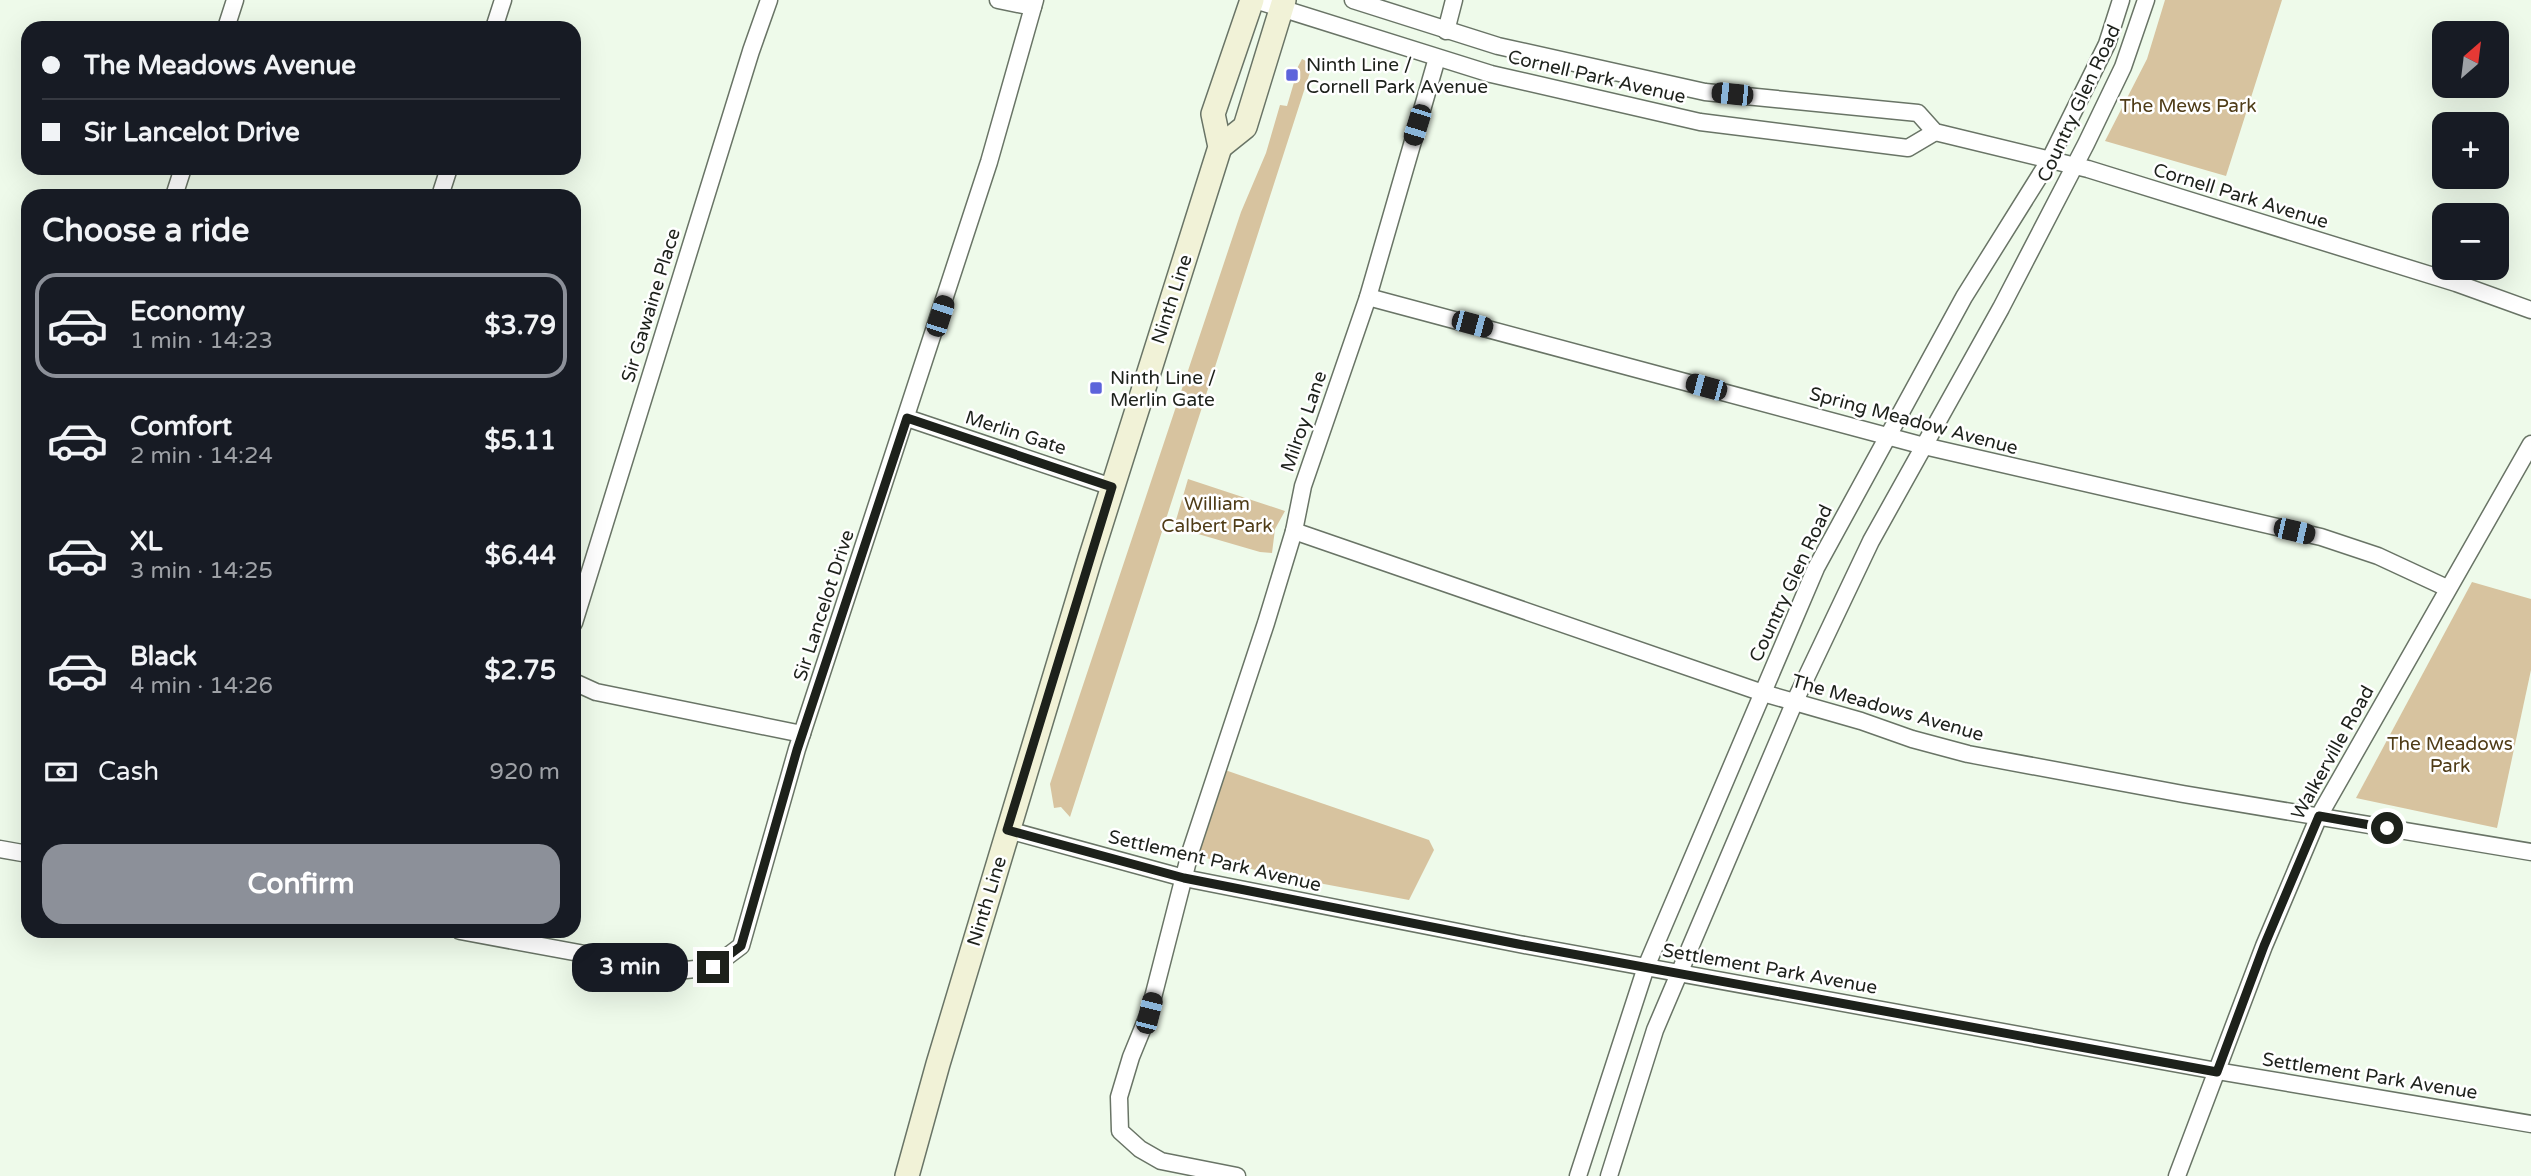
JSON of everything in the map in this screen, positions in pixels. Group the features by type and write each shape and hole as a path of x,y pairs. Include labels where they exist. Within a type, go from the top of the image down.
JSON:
{"main road":[{"name":"Ninth Line","path":"907,1176 1007,830 1220,146 1213,114 1253,0"},
{"path":"1220,146 1245,127 1283,4"}],"street":[{"path":"228,21 235,0"},
{"path":"496,21 503,0"},
{"name":"Sir Gawaine Place","path":"581,600 769,0"},
{"path":"999,0 1034,4"},
{"name":"Cornell Park Avenue","path":"1253,0 1283,4 1491,74 1700,122 1908,148 1934,132"},
{"name":"Cornell Park Avenue","path":"1353,0 1498,46 1705,92 1918,113 1934,132 2075,166 2456,283 2531,310"},
{"path":"1446,31 1454,0"},
{"name":"Country Glen Road","path":"1578,1176 1646,967 1816,568 1886,435 1964,297 2049,161 2107,44 2121,0"},
{"name":"Country Glen Road","path":"1609,1176 1655,1030 1795,701 1871,541 2001,308 2075,166 2123,66 2146,0"},
{"name":"Sir Lancelot Drive","path":"498,938 677,971 713,967 741,946 802,734 989,162 1034,4"},
{"name":"Milroy Lane","path":"1237,1176 1161,1161 1140,1149 1120,1131 1119,1097 1131,1057 1149,1013 1184,878 1294,531 1303,486 1368,297 1437,58"},
{"name":"Spring Meadow Avenue","path":"1368,297 1924,446 2321,537 2378,556 2447,588"},
{"name":"Merlin Gate","path":"907,418 1112,487"},
{"name":"Walkerville Road","path":"2177,1176 2268,935 2319,816 2531,444"},
{"name":"The Meadows Avenue","path":"1294,531 1763,693 1968,754 2183,794 2531,852"},
{"path":"581,685 596,692 802,734"},
{"name":"Settlement Park Avenue","path":"1007,830 1184,878 1646,967 2217,1072 2531,1124"},
{"path":"0,849 21,853"}],"green space":[{"name":"The Mews Park","path":"2165,0 2282,0 2226,176 2105,141 2147,59"},
{"path":"1302,59 1308,62 1311,69 1070,817 1061,807 1054,808 1050,784 1241,212 1266,153 1280,105 1287,106 1295,79 1292,78"},
{"name":"William Calbert Park","path":"1188,479 1285,511 1275,529 1272,553 1260,552 1174,527"},
{"name":"The Meadows Park","path":"2472,582 2531,599 2531,670 2497,828 2356,798"},
{"path":"1225,770 1429,840 1434,850 1409,900 1276,875 1198,856"}],"place":[{"name":"Ninth Line / Cornell Park Avenue","path":"1292,75"},
{"name":"Ninth Line / Merlin Gate","path":"1096,388"}],"route":[{"path":"713,967 741,946 797,750 907,418 1112,487 1007,830 1065,847 1184,878 1518,944 2217,1072 2264,946 2319,816 2387,828"}]}
